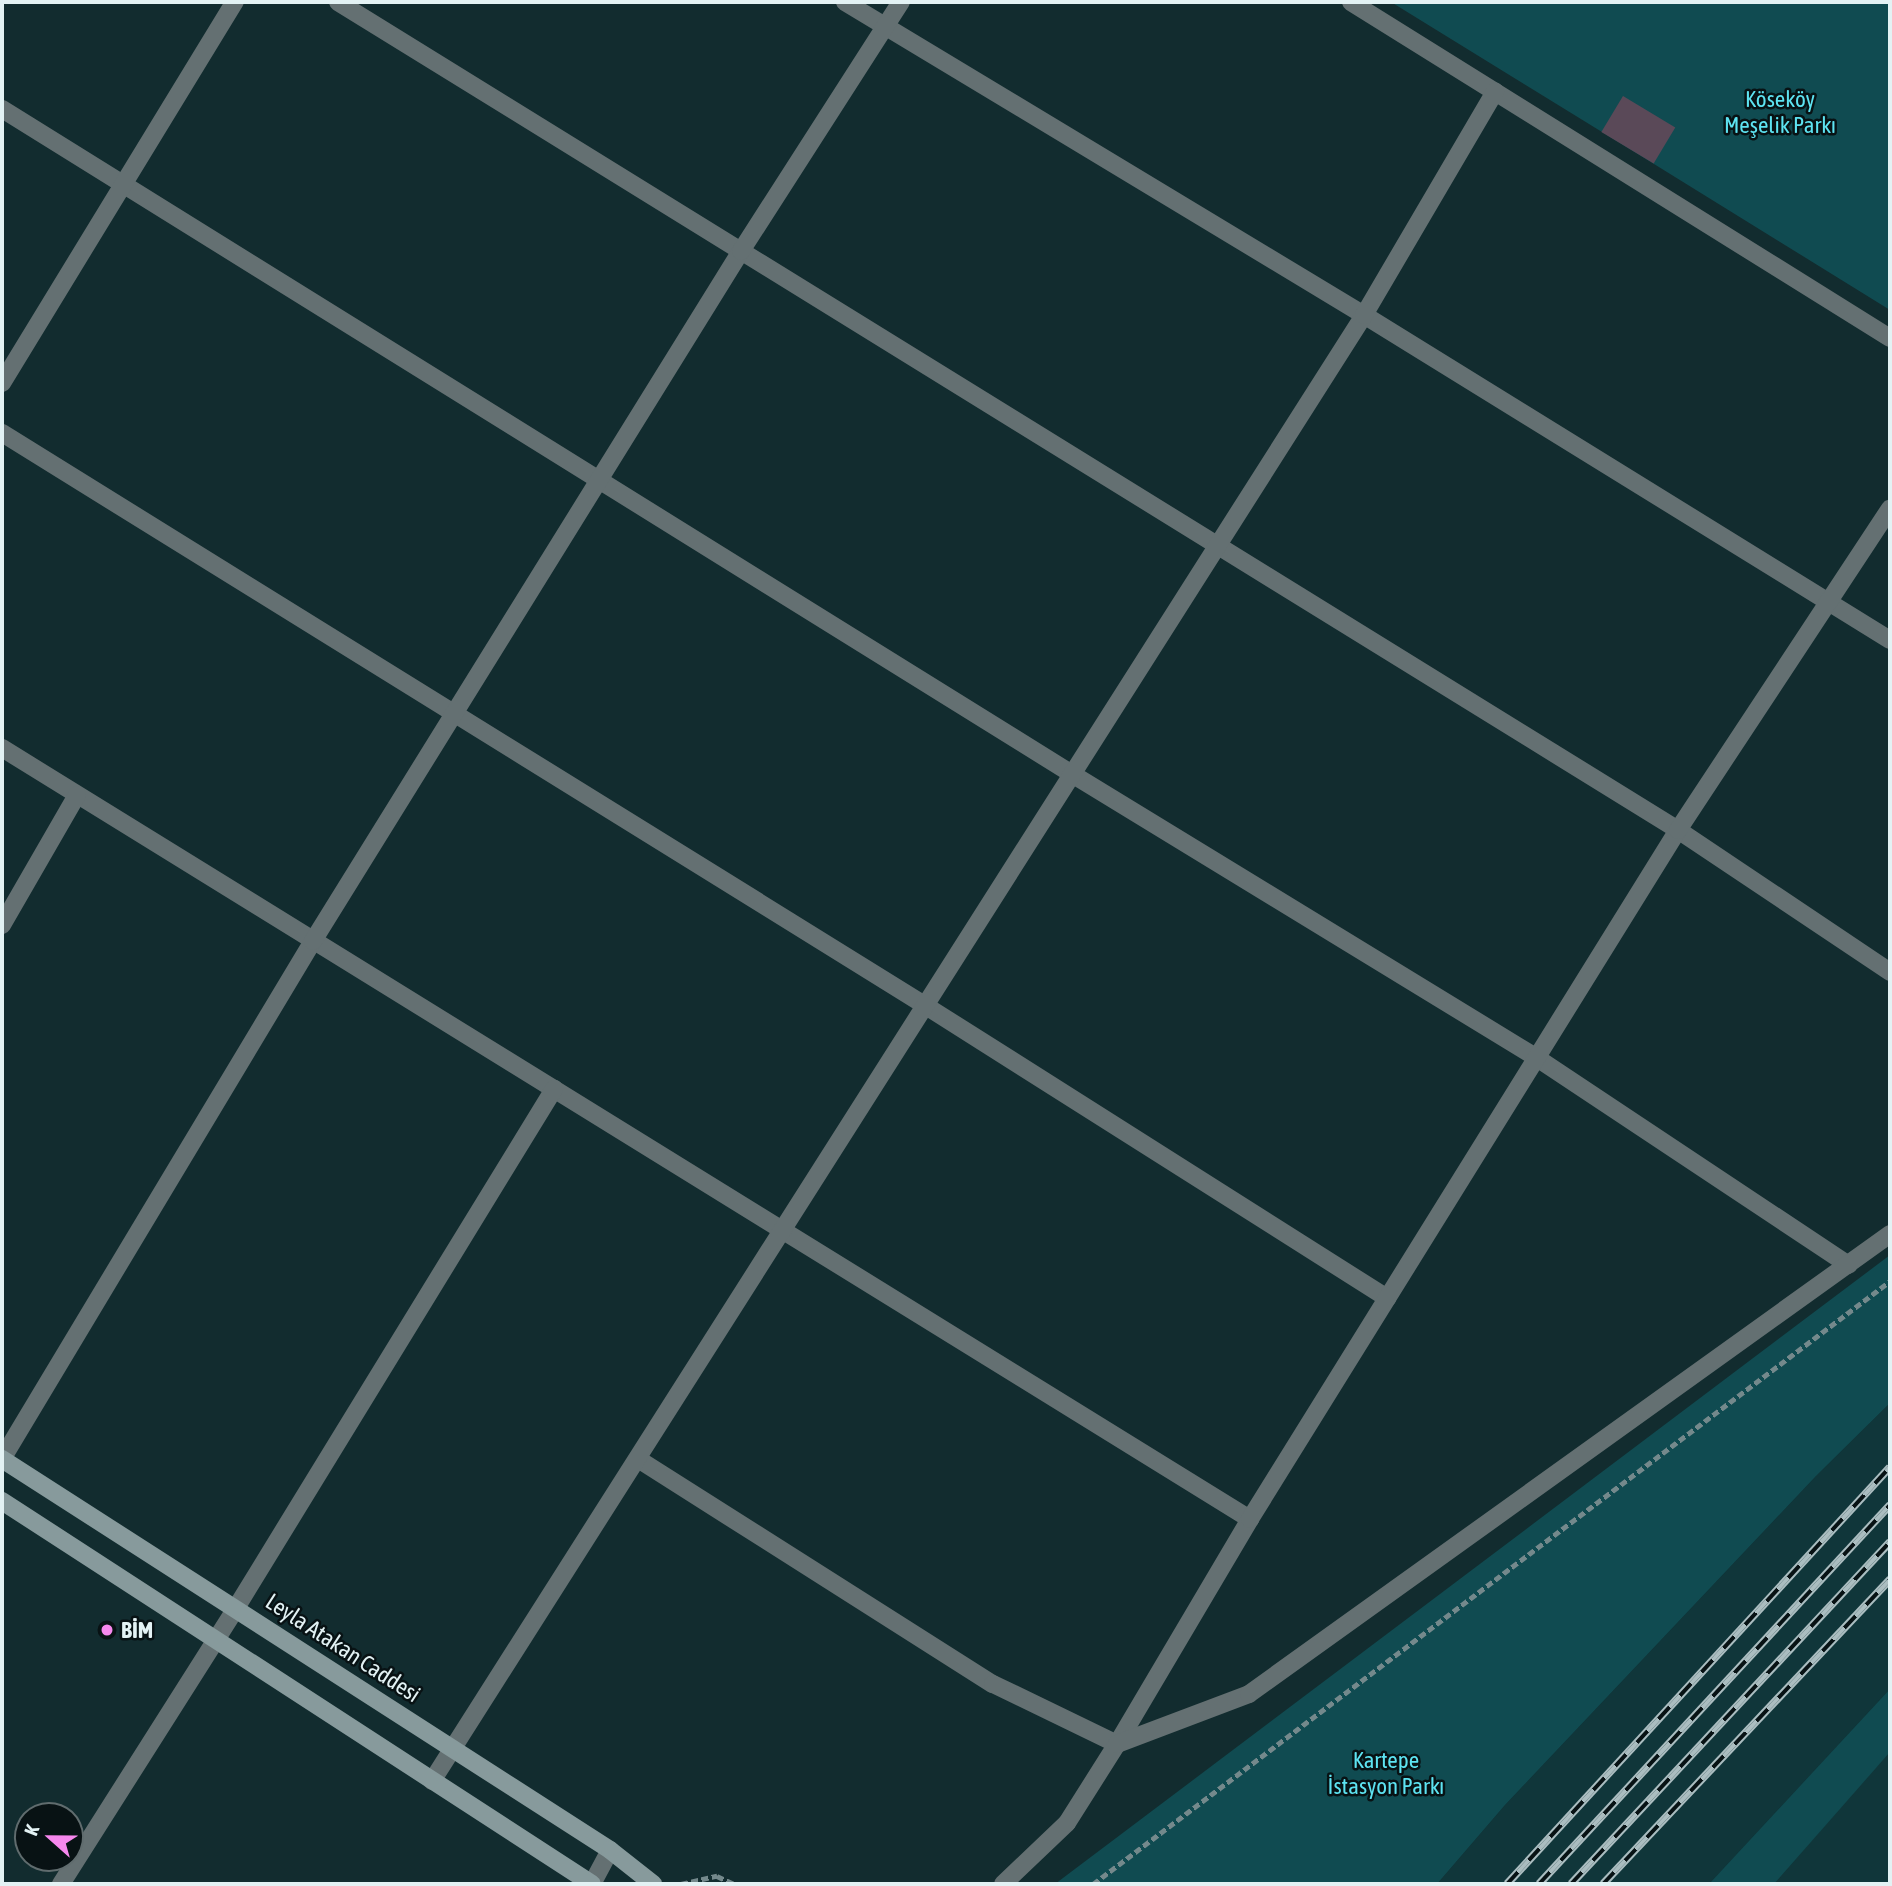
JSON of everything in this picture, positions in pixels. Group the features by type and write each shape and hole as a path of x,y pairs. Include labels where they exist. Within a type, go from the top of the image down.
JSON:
{"main road":[{"name":"Leyla Atakan Caddesi","path":"2,1459 610,1850 653,1884"},
{"path":"2,1501 592,1884"}],"street":[{"path":"2,383 235,2"},
{"path":"338,2 1678,830 1890,972"},
{"path":"845,2 1364,315 1890,640"},
{"path":"2,1459 313,941 456,715 741,251 901,2"},
{"path":"1351,2 1890,338"},
{"path":"432,1781 1364,315 1495,92"},
{"path":"2,109 1072,775 1537,1058 1848,1265"},
{"path":"2,433 926,1006 1387,1298"},
{"path":"1003,1884 1068,1823 1250,1519 1678,830 1890,509"},
{"path":"2,748 1250,1519"},
{"path":"2,925 78,794"},
{"path":"61,1884 216,1641 554,1089"},
{"path":"638,1459 993,1684 1117,1744 1249,1694 1890,1234"},
{"path":"592,1884 610,1850"}],"path":[{"path":"1093,1884 1890,1281"},
{"path":"681,1884 717,1876 734,1884"}],"shaded area":[{"path":"1890,1403 1890,1689 1709,1884 1437,1884 1505,1805 1816,1476"},
{"path":"1890,1752 1890,1884 1774,1884 1871,1772"}],"green space":[{"name":"Köseköy Meşelik Parkı","path":"1391,2 1890,2 1890,310 1654,164"},
{"name":"Kartepe İstasyon Parkı","path":"1890,1255 1890,1403 1816,1476 1505,1805 1437,1884 1055,1884"},
{"path":"1890,1689 1890,1752 1774,1884 1709,1884"}],"building":[{"path":"1623,96 1675,127 1654,163 1601,132"}],"railway":[{"path":"1507,1884 1890,1467"},
{"path":"1539,1884 1890,1505"},
{"path":"1571,1884 1890,1542"},
{"path":"1603,1884 1890,1579"}],"place":[{"name":"BİM","path":"107,1630"}]}
